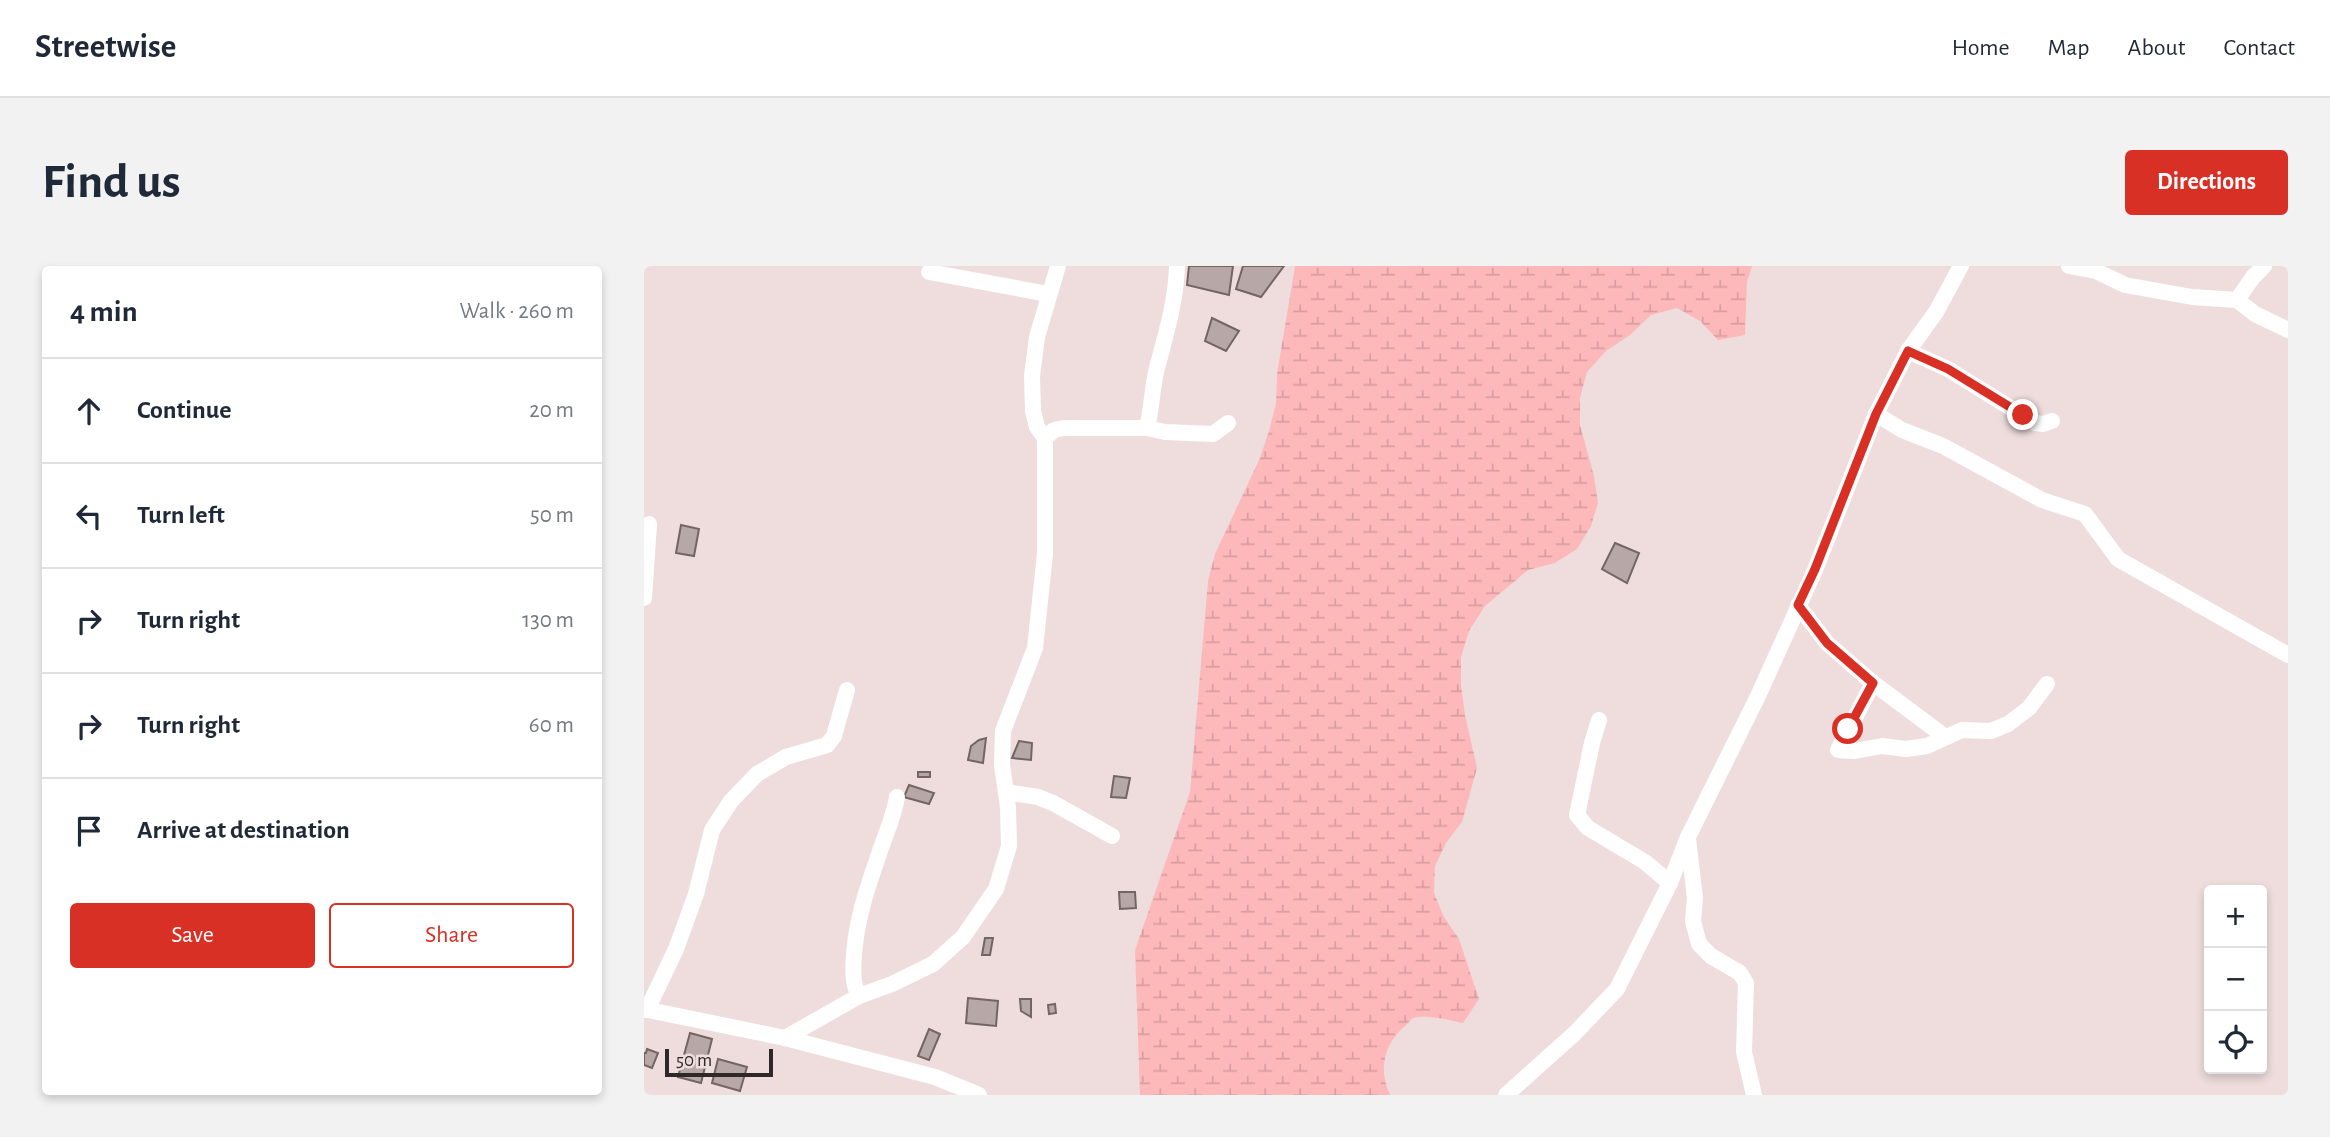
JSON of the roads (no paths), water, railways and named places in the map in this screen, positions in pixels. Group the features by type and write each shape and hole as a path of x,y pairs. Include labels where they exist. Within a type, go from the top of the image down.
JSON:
{"street":[{"path":"785,1038 859,996 933,964 963,937 996,889 1009,846 1002,765 1003,731 1035,648 1045,554 1045,438 1035,419 1031,376 1037,337 1058,266"},
{"path":"1147,428 1153,404 1156,371 1173,309 1177,266"},
{"path":"1506,1095 1574,1034 1617,989 1670,883 1688,837 1748,718 1815,569 1876,414 1908,351 1936,312 1961,266"},
{"path":"2069,266 2096,271 2125,285 2192,297 2237,300 2255,314 2288,331"},
{"path":"2237,300 2264,266"},
{"path":"929,272 1048,294"},
{"path":"1908,351 1948,369 2035,423 2052,421"},
{"path":"1876,414 1902,430 1943,446 2042,499 2085,514 2118,559 2288,655"},
{"path":"1045,438 1054,430 1064,428 1147,428 1166,432 1213,434 1228,423"},
{"path":"644,598 649,524"},
{"path":"1798,605 1827,643 1873,683 1944,736"},
{"path":"1873,683 1838,750 1855,751 1882,746 1906,749 1927,746 1962,730 1991,731 2008,724 2029,708 2047,684"},
{"path":"847,690 834,736 827,746 786,757 757,774 731,801 712,830 696,894 676,949 646,1009 785,1038 935,1077 979,1095"},
{"path":"1599,720 1577,815 1588,828 1645,862 1670,883"},
{"path":"1006,792 1038,797 1053,803 1112,836"},
{"path":"859,996 853,972 856,923 894,814 897,797"},
{"path":"1688,837 1695,898 1693,921 1699,944 1711,956 1740,972 1746,983 1744,1052 1754,1095"}]}
